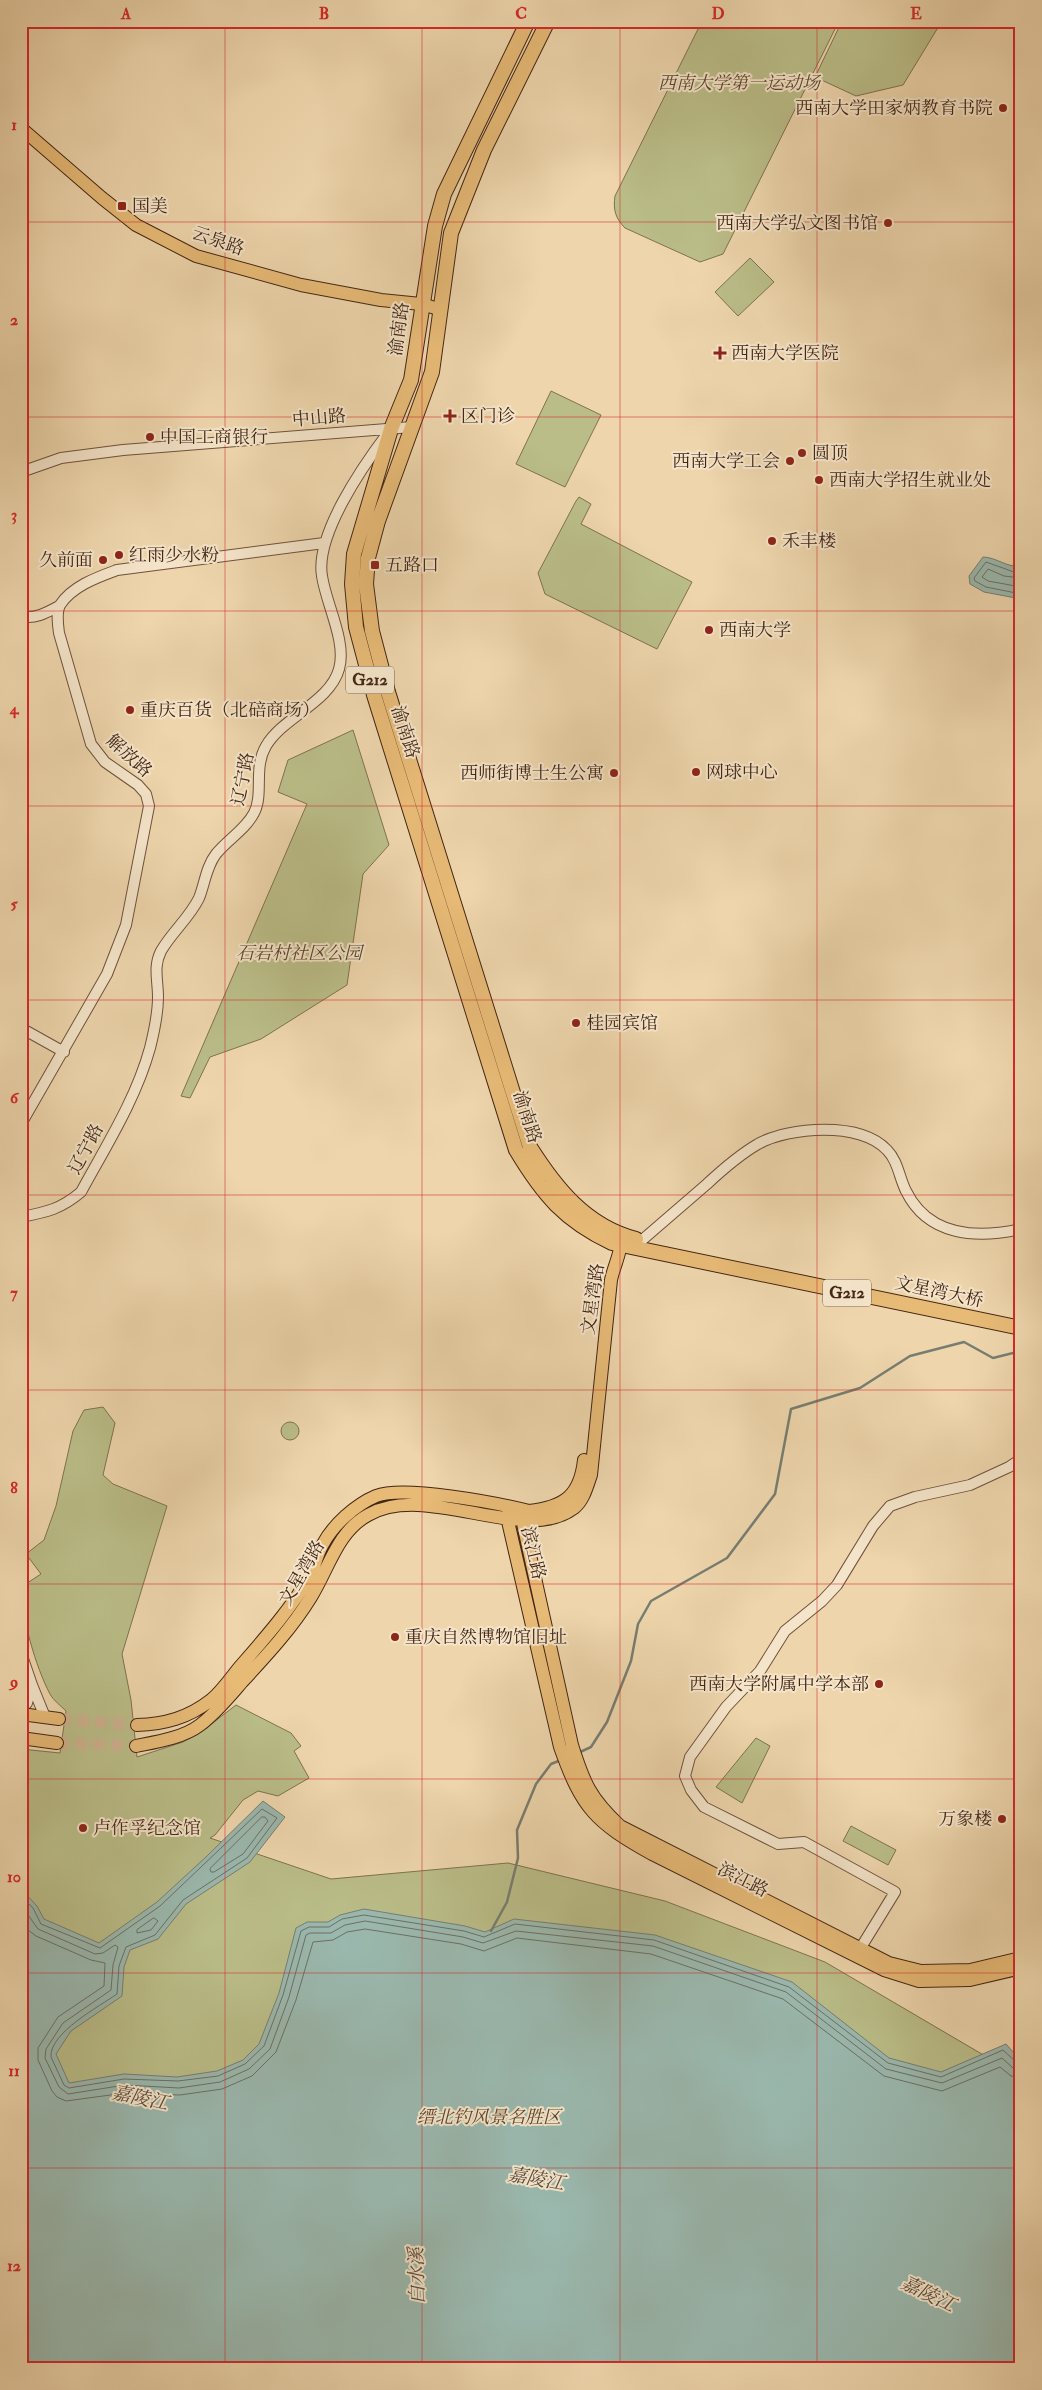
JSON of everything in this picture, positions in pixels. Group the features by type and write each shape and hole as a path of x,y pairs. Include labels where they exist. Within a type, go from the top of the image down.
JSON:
{"highway":[{"name":"渝南路","path":"528,21 444,194 435,226 421,304 411,380 391,429 354,554 352,584 356,627 366,668 516,1150 536,1183 552,1202 574,1221 618,1241 675,1253"},
{"name":"渝南路","path":"548,21 511,93 463,200 451,233 439,309 432,372 378,521 368,558 366,584 376,648 463,939 530,1146 548,1175 563,1194 618,1241 640,1241 675,1253"},
{"name":"文星湾大桥","path":"675,1253 1021,1319"},
{"name":"文星湾大桥","path":"675,1253 1021,1328"}],"main road":[{"name":"云泉路","path":"21,128 136,225 196,256 300,284 380,300 421,304 439,309"},
{"name":"文星湾路","path":"136,1746 160,1742 199,1726 219,1707 290,1628 311,1597 338,1544 352,1527 365,1516 389,1505 400,1504 509,1512 548,1509 564,1501 578,1485 582,1474 604,1271 618,1241"},
{"name":"文星湾路","path":"137,1725 162,1724 189,1713 212,1699 278,1621 312,1572 324,1542 341,1520 358,1506 376,1496 412,1492 509,1512 522,1519 545,1520 558,1517 575,1507 588,1485 591,1475 611,1280 618,1241"},
{"name":"滨江路","path":"509,1512 548,1666 582,1777 598,1805 618,1830 652,1854 884,1970 919,1981 970,1980 1021,1968"},
{"name":"滨江路","path":"522,1519 548,1666"},
{"path":"21,1714 59,1720"},
{"path":"21,1738 57,1743"},
{"name":"滨江路","path":"618,1830 889,1963 921,1971 970,1970 1021,1958"}],"street":[{"name":"中山路","path":"21,472 61,458 123,450 412,427"},
{"name":"辽宁路","path":"21,1217 54,1210 68,1204 81,1192 138,1084 157,1016 158,996 155,975 162,950 199,897 208,866 217,852 246,826 256,810 258,765 266,746 279,730 323,693 335,680 340,667 341,649 322,577 320,562 324,544 360,470 391,429"},
{"path":"21,616 25,618 44,614 59,606 91,580 117,570 324,544"},
{"name":"解放路","path":"21,1124 108,974 126,925 149,806 146,794 138,785 105,762 91,744 59,633 57,621 59,606"},
{"path":"21,1028 64,1052"},
{"path":"640,1241 724,1169 758,1144 790,1133 820,1129 863,1135 886,1148 894,1159 906,1192 920,1213 929,1221 945,1228 962,1232 991,1233 1021,1229"},
{"path":"860,1949 895,1892 804,1842 778,1844 704,1807 691,1790 685,1776 690,1756 726,1707 760,1670 784,1631 822,1602 837,1585 873,1526 890,1506 915,1497 970,1486 1021,1459"},
{"path":"21,1653 44,1717"},
{"path":"21,1709 27,1703 32,1685"}],"green space":[{"name":"西南大学第一运动场","path":"702,21 839,21 723,254 700,262 625,228 617,217 614,205 615,196"},
{"path":"842,21 942,21 903,85 856,96 815,77"},
{"path":"750,258 774,282 738,316 715,292"},
{"path":"551,391 601,415 565,487 516,464"},
{"path":"579,497 591,504 581,524 692,582 657,649 545,594 538,573"},
{"name":"石岩村社区公园","path":"353,730 389,845 363,874 347,985 261,1039 210,1057 190,1098 181,1096 307,804 278,792 288,760"},
{"name":"缙北钓风景名胜区","path":"103,1407 115,1423 103,1475 113,1484 167,1506 122,1654 131,1700 137,1757 183,1742 201,1732 236,1705 291,1733 301,1746 294,1751 309,1778 278,1796 258,1791 243,1800 215,1835 210,1838 331,1879 508,1863 665,1901 825,1962 1021,2077 1021,2369 21,2369 21,1798 23,1797 21,1749 60,1753 66,1711 51,1696 40,1670 26,1627 21,1587 41,1574 26,1554 44,1540 56,1506 73,1431 84,1410"},
{"path":"286,1422 294,1422 299,1427 297,1438 286,1440 281,1435 281,1427"},
{"path":"756,1738 770,1746 742,1803 716,1787"},
{"path":"851,1826 896,1850 888,1865 843,1841"}],"water":[{"path":"983,557 1021,566 1021,599 984,592 970,584 969,576"},
{"name":"缙北钓风景名胜区","path":"263,1801 285,1817 250,1862 186,1904 158,1939 130,1950 124,1967 122,1996 71,2031 56,2054 69,2083 124,2074 177,2077 217,2071 243,2060 259,2044 279,1993 296,1928 307,1922 328,1922 340,1915 364,1909 465,1926 485,1932 514,1919 655,1935 792,1982 889,2058 941,2072 1006,2044 1021,2061 1021,2369 21,2369 21,1889 37,1906 44,1919 99,1943 157,1902"}],"waterway":[{"path":"578,1753 591,1747 607,1722 631,1661 638,1624 651,1601 727,1558 775,1494 791,1409 860,1388 910,1356 964,1342 993,1358 1021,1351"},
{"path":"491,1931 507,1902 518,1858 517,1830 536,1784 551,1764 561,1760"}],"tunnel":[{"path":"59,1719 137,1725"},
{"path":"57,1743 136,1746"}],"place":[{"name":"西南大学田家炳教育书院","path":"1003,108"},
{"name":"国美","path":"122,206"},
{"name":"西南大学弘文图书馆","path":"888,223"},
{"name":"西南大学医院","path":"720,353"},
{"name":"区门诊","path":"450,416"},
{"name":"中国工商银行","path":"150,437"},
{"name":"圆顶","path":"802,453"},
{"name":"西南大学工会","path":"790,461"},
{"name":"西南大学招生就业处","path":"819,480"},
{"name":"禾丰楼","path":"772,541"},
{"name":"红雨少水粉","path":"119,555"},
{"name":"久前面","path":"103,560"},
{"name":"五路口","path":"375,565"},
{"name":"西南大学","path":"709,630"},
{"name":"重庆百货（北碚商场）","path":"130,710"},
{"name":"网球中心","path":"696,772"},
{"name":"西师街博士生公寓","path":"614,773"},
{"name":"桂园宾馆","path":"576,1023"},
{"name":"重庆自然博物馆旧址","path":"395,1637"},
{"name":"西南大学附属中学本部","path":"879,1684"},
{"name":"万象楼","path":"1002,1819"},
{"name":"卢作孚纪念馆","path":"83,1828"}],"water label":[{"name":"嘉陵江","path":"140,2098"},
{"name":"嘉陵江","path":"536,2179"},
{"name":"白水溪","path":"417,2276"},
{"name":"嘉陵江","path":"928,2294"}]}
